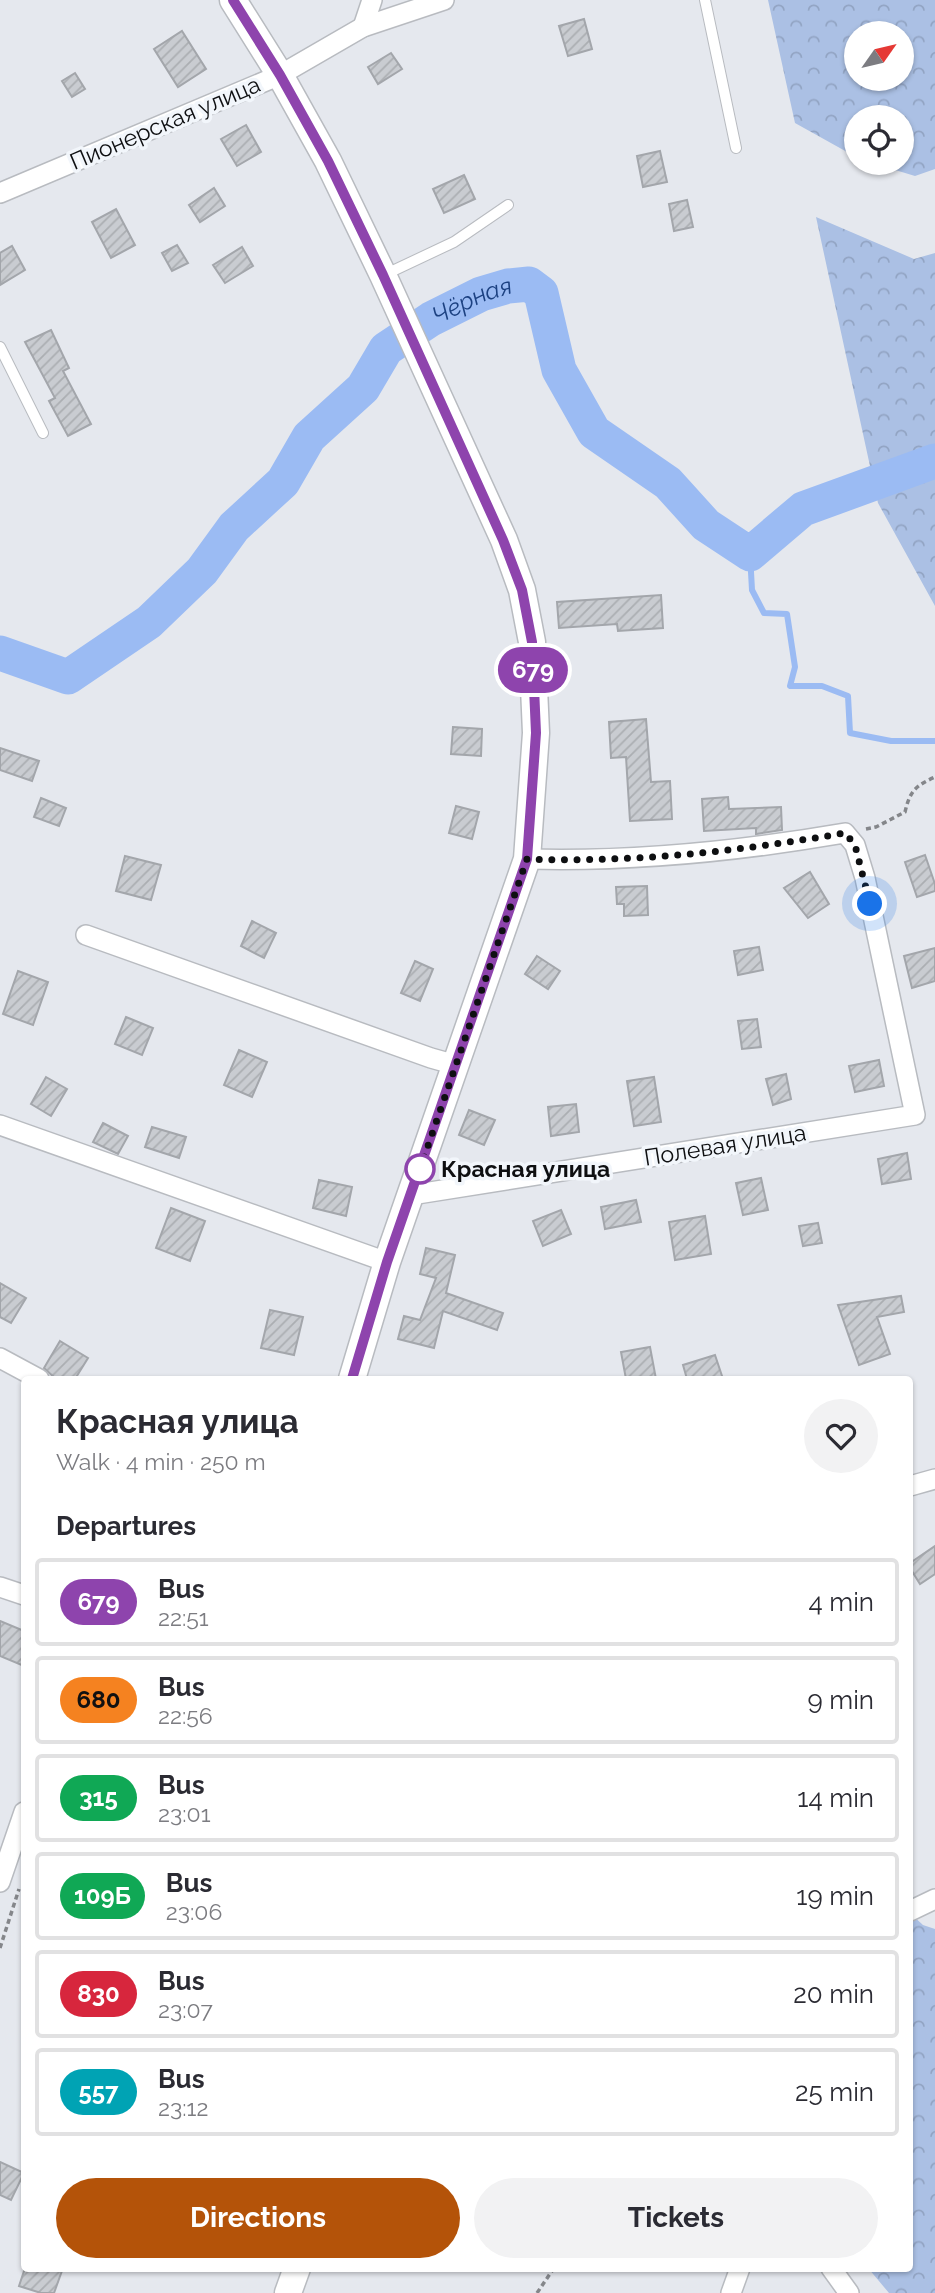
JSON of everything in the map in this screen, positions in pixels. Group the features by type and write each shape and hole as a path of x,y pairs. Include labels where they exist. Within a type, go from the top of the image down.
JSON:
{"main road":[{"path":"233,0 280,75 328,161 395,300 503,540 522,590 532,642 536,733 527,859 387,1262 353,1376"},
{"path":"288,2293 296,2272"}],"street":[{"path":"363,27 372,0"},
{"name":"Пионерская улица","path":"0,193 280,75 363,27 444,0"},
{"name":"Полевая улица","path":"411,1195 915,1115 864,878 855,845 845,833 757,848 585,861 527,859"},
{"path":"86,935 456,1065"},
{"path":"0,1125 387,1262"},
{"path":"0,1358 33,1376"},
{"path":"913,1485 935,1479"},
{"path":"0,1587 21,1594"},
{"path":"0,1882 21,1821"},
{"path":"913,1910 935,1899"},
{"path":"913,1910 935,1915"},
{"path":"731,2293 739,2272"},
{"path":"834,2272 849,2293"}],"lane":[{"path":"705,0 736,148"},
{"path":"383,275 454,242 508,205"},
{"path":"0,347 43,433"}],"path":[{"path":"876,827 905,813 908,799 918,785 935,777"},
{"path":"0,1948 20,1886"},
{"path":"537,2293 551,2272"}],"green space":[{"path":"768,0 935,0 935,169 915,176 912,175 914,175 914,105 844,105 844,150 795,123"},
{"path":"816,217 914,259 935,253 935,606 878,503"},
{"path":"913,1916 923,1925 935,1929 935,2293 889,2293 871,2272 913,2272"}],"building":[{"path":"584,19 592,49 568,56 559,26"},
{"path":"182,31 206,69 178,87 154,49"},
{"path":"391,53 402,69 378,84 368,67"},
{"path":"75,73 85,89 72,97 62,81"},
{"path":"246,125 261,152 237,166 221,139"},
{"path":"660,151 667,182 643,187 637,156"},
{"path":"464,175 475,199 444,213 433,189"},
{"path":"214,188 225,206 200,222 189,205"},
{"path":"687,200 693,227 674,231 669,204"},
{"path":"116,209 135,245 111,258 92,222"},
{"path":"177,245 188,263 172,271 162,253"},
{"path":"12,246 25,270 0,285 0,253"},
{"path":"242,247 253,266 225,283 213,265"},
{"path":"51,330 69,368 63,371 91,424 68,436 49,401 55,398 25,342"},
{"path":"661,595 663,628 618,631 617,624 559,628 557,602"},
{"path":"646,719 651,782 670,781 672,819 630,821 626,757 611,758 609,722"},
{"path":"453,727 482,729 481,756 451,754"},
{"path":"0,748 39,761 32,781 0,770"},
{"path":"728,797 729,809 781,807 782,830 756,834 756,828 704,831 702,799"},
{"path":"41,798 66,808 59,826 34,817"},
{"path":"456,806 479,812 472,839 449,833"},
{"path":"925,855 935,891 917,897 905,862"},
{"path":"125,856 161,865 151,900 116,891"},
{"path":"810,872 829,904 808,918 784,888"},
{"path":"647,886 648,915 624,916 624,904 617,904 616,887"},
{"path":"252,921 276,933 264,958 241,946"},
{"path":"759,947 763,970 738,975 734,951"},
{"path":"935,948 935,981 912,988 904,956"},
{"path":"537,956 560,971 548,989 525,974"},
{"path":"415,961 433,969 420,1001 401,993"},
{"path":"18,971 48,982 33,1025 3,1014"},
{"path":"126,1017 153,1028 142,1055 115,1044"},
{"path":"757,1019 761,1047 742,1049 738,1021"},
{"path":"239,1050 267,1062 252,1097 224,1085"},
{"path":"879,1060 884,1086 855,1092 849,1066"},
{"path":"786,1074 791,1099 773,1105 766,1079"},
{"path":"46,1077 67,1089 51,1116 31,1104"},
{"path":"654,1077 661,1122 634,1126 627,1081"},
{"path":"576,1104 579,1132 551,1136 548,1107"},
{"path":"469,1110 495,1120 484,1145 459,1135"},
{"path":"103,1123 128,1136 118,1154 93,1142"},
{"path":"152,1127 186,1137 179,1158 145,1147"},
{"path":"907,1153 911,1179 882,1184 878,1159"},
{"path":"761,1178 768,1210 743,1215 736,1183"},
{"path":"319,1180 352,1187 346,1216 313,1208"},
{"path":"636,1200 641,1222 605,1229 601,1207"},
{"path":"171,1208 205,1221 190,1261 156,1248"},
{"path":"561,1210 571,1234 543,1246 533,1221"},
{"path":"705,1216 711,1254 675,1260 669,1222"},
{"path":"818,1223 822,1243 803,1246 799,1226"},
{"path":"426,1248 455,1255 446,1293 503,1313 497,1330 443,1311 434,1348 398,1339 404,1316 420,1320 436,1278 420,1274"},
{"path":"0,1283 26,1298 11,1323 0,1317"},
{"path":"901,1296 904,1312 877,1317 890,1354 859,1365 838,1305"},
{"path":"270,1310 303,1317 294,1355 261,1348"},
{"path":"60,1341 88,1358 77,1376 53,1376 44,1368"},
{"path":"650,1347 655,1376 625,1376 621,1352"},
{"path":"715,1355 722,1376 686,1376 683,1365"},
{"path":"935,1546 935,1574 920,1584 913,1573 913,1561"},
{"path":"0,1621 21,1630 21,1665 0,1656"},
{"path":"0,2162 21,2172 21,2179 11,2200 0,2195"},
{"path":"24,2272 62,2272 54,2293 41,2293 19,2286"}],"waterway":[{"name":"Чёрная","path":"0,653 68,677 149,622 202,571 234,527 283,482 309,437 363,388 386,349 431,319 481,294 508,286 529,284 541,293 559,370 594,432 668,483 706,525 750,554 803,509 935,461"},
{"path":"750,554 752,590 764,613 787,614 795,667 790,686 822,686 848,696 850,733 891,741 935,741"}],"bus line":[{"name":"679","path":"233,0 280,75 328,161 383,275 503,540 522,590 532,642 536,733 527,859 387,1262 353,1376"}],"place":[{"name":"Красная улица","path":"420,1169"}],"route":[{"path":"420,1169 527,859 585,861 757,848 845,833 855,845 870,904"}]}
